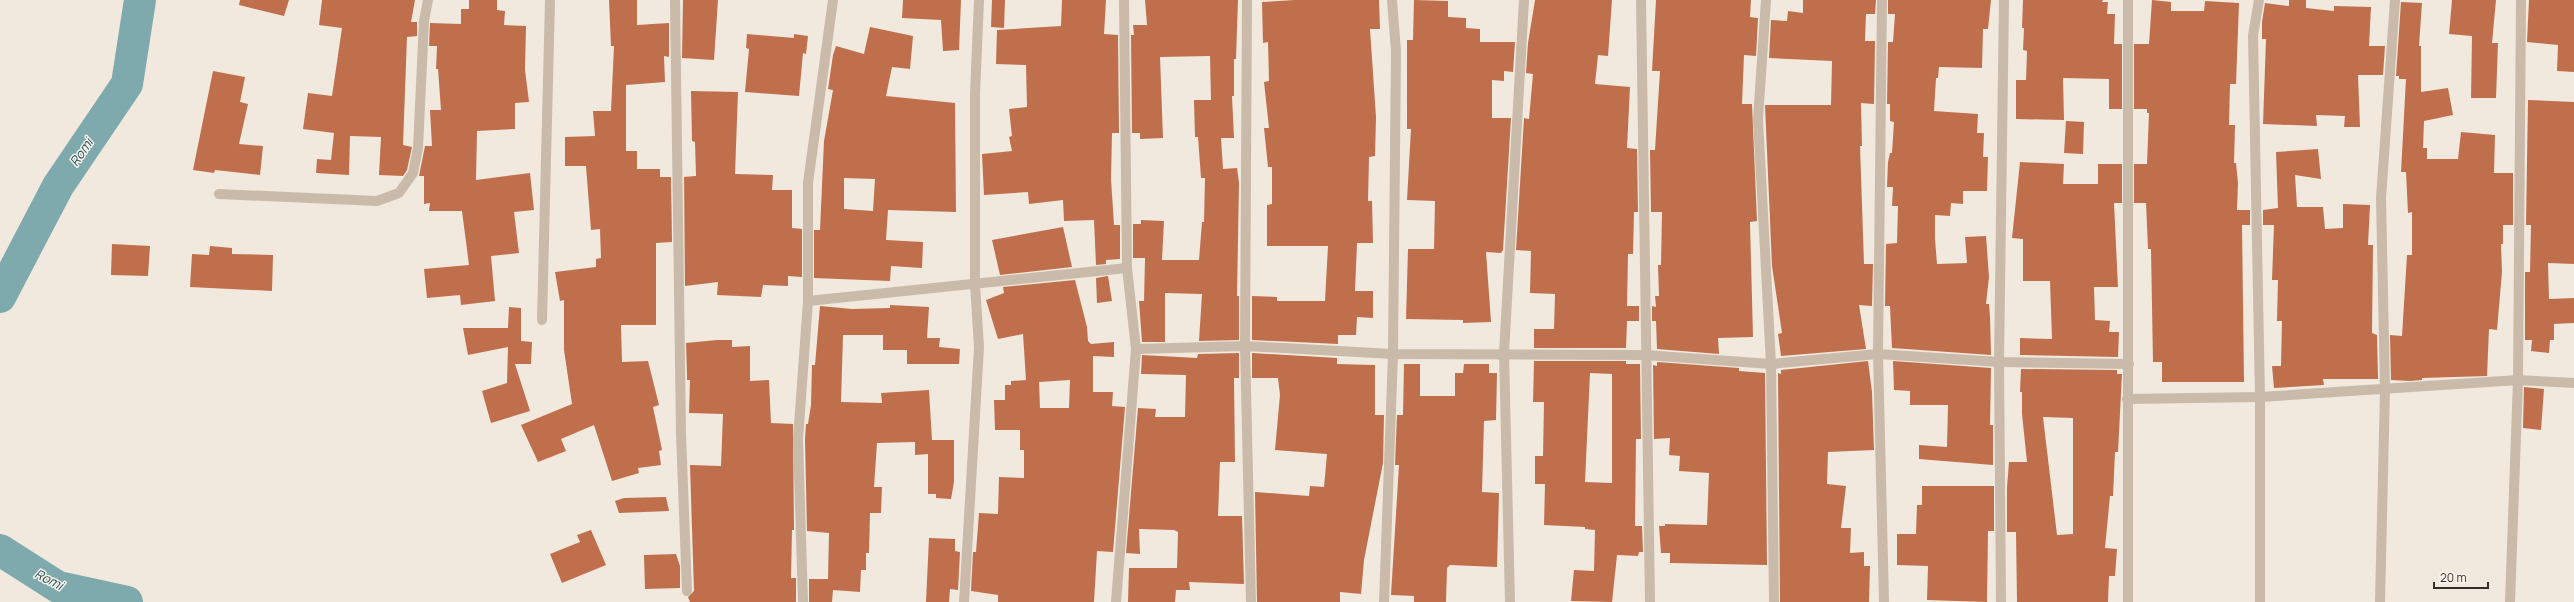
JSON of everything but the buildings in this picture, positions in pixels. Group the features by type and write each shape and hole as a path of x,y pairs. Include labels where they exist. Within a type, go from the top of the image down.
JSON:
{"street":[{"path":"219,194 377,201 399,193 413,172 418,148 424,21 428,0"},
{"path":"542,320 550,0"},
{"path":"675,0 681,434 687,591"},
{"path":"803,602 798,439 808,301 808,183 833,0"},
{"path":"964,602 979,347 975,284 975,94 979,0"},
{"path":"1116,602 1136,349 1127,268 1124,0"},
{"path":"1246,0 1245,346 1251,602"},
{"path":"1384,602 1393,354 1396,51 1392,0"},
{"path":"1510,602 1504,353 1524,0"},
{"path":"1641,0 1644,355 1650,602"},
{"path":"1766,0 1758,119 1771,364 1774,602"},
{"path":"1882,0 1878,354 1884,602"},
{"path":"2001,602 1999,362 2004,0"},
{"path":"2128,0 2128,602"},
{"path":"2259,0 2253,35 2260,398 2260,602"},
{"path":"2380,602 2385,389 2382,198 2395,0"},
{"path":"2510,602 2518,380 2521,0"},
{"path":"808,301 1127,268"},
{"path":"1136,349 1245,346 1393,354 1504,353 1644,355 1771,364 1878,354 1999,362 2129,364"},
{"path":"2127,399 2260,398 2518,380 2574,383"}],"waterway":[{"name":"Romi","path":"0,297 58,186 127,84 140,0"},
{"name":"Romi","path":"0,550 58,587 127,602"}]}
